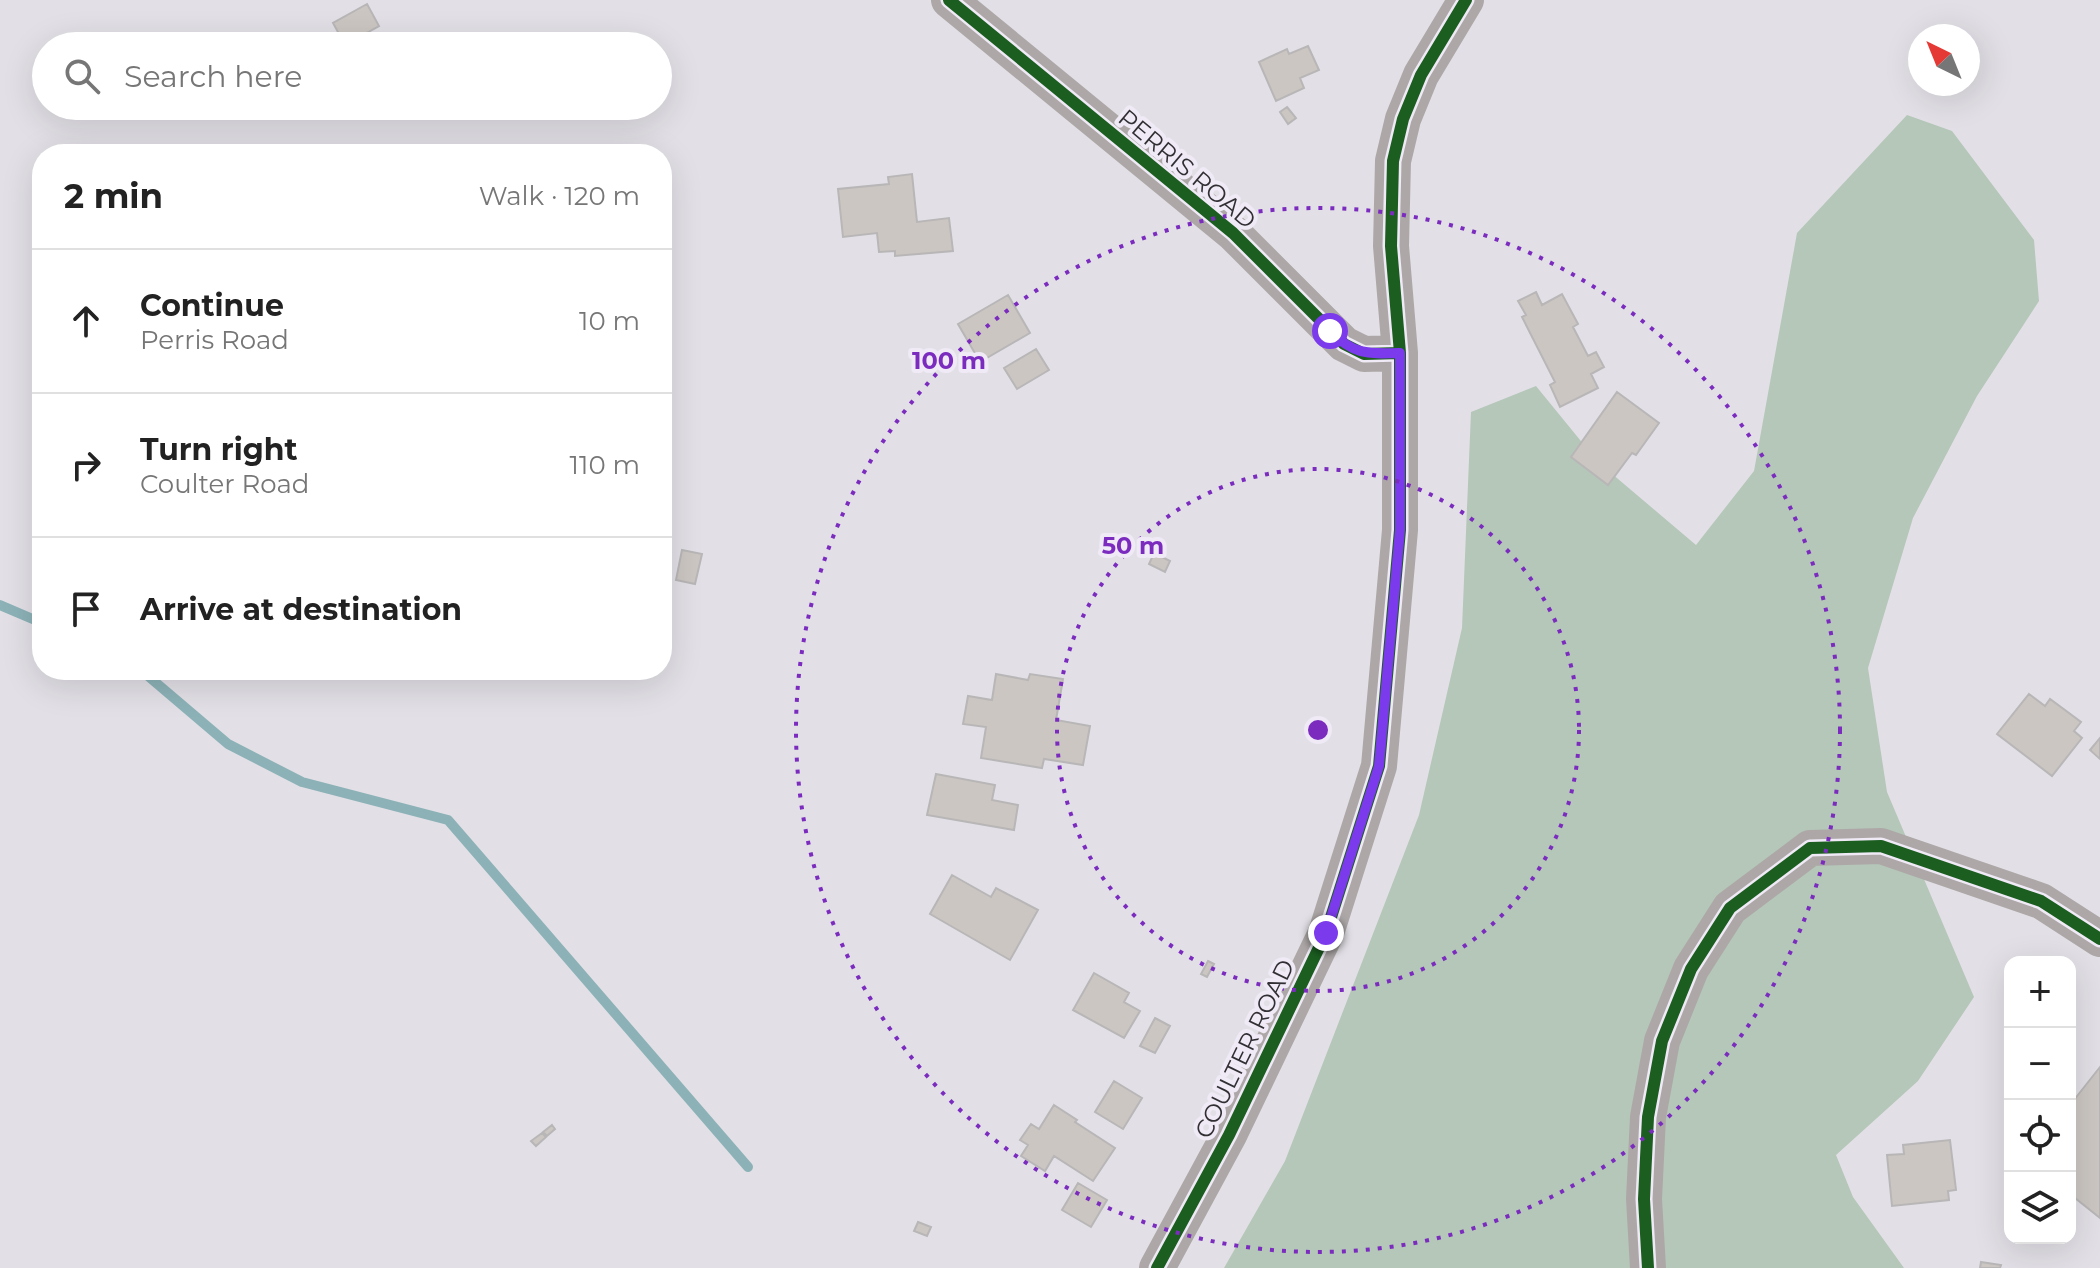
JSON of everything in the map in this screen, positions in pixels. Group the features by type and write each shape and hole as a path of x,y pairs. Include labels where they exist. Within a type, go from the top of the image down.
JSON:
{"street":[{"name":"PERRIS ROAD","path":"949,0 1233,233 1344,344 1364,354 1400,353"},
{"name":"COULTER ROAD","path":"1157,1268 1229,1135 1326,933 1379,766 1400,530 1400,353 1391,246 1393,161 1403,119 1421,75 1466,0"},
{"path":"1648,1268 1644,1199 1648,1117 1662,1041 1691,969 1730,908 1810,848 1881,846 2041,901 2100,939"}],"green space":[{"path":"1907,115 1952,131 2034,240 2039,301 1977,396 1913,518 1868,668 1887,792 1974,997 1918,1081 1836,1155 1853,1197 1904,1268 1224,1268 1285,1161 1419,815 1462,628 1471,412 1536,386 1598,462 1696,545 1754,471 1797,233"}],"building":[{"path":"367,4 379,26 368,32 338,32 333,23"},
{"path":"1308,46 1319,70 1300,78 1304,88 1276,101 1259,62 1287,49 1289,54"},
{"path":"1287,107 1296,118 1288,124 1280,112"},
{"path":"912,174 917,222 949,218 953,251 895,256 895,251 879,252 877,233 843,237 838,189 889,184 888,177"},
{"path":"1536,292 1542,305 1562,294 1578,324 1573,327 1588,356 1596,352 1604,367 1591,374 1598,388 1560,407 1550,385 1555,382 1522,317 1526,315 1518,301"},
{"path":"1008,295 1030,333 980,362 958,324"},
{"path":"1036,349 1049,370 1017,389 1004,368"},
{"path":"951,358 954,367 944,371 941,362"},
{"path":"1617,392 1659,423 1636,455 1632,453 1608,485 1571,457"},
{"path":"682,550 702,554 695,584 676,580"},
{"path":"1154,553 1170,561 1165,572 1149,564"},
{"path":"996,674 1028,680 1030,674 1063,679 1056,720 1090,726 1083,765 1044,759 1042,768 981,758 986,727 963,724 968,696 992,700"},
{"path":"2029,694 2045,706 2050,699 2081,722 2074,731 2082,738 2052,776 1997,734"},
{"path":"2100,738 2100,759 2090,750"},
{"path":"936,774 995,785 992,800 1018,805 1014,830 927,815"},
{"path":"952,875 991,897 996,888 1038,910 1010,960 930,914"},
{"path":"1208,961 1214,964 1207,977 1201,974"},
{"path":"1094,973 1129,993 1124,1002 1140,1011 1124,1038 1073,1010"},
{"path":"1155,1018 1170,1026 1155,1053 1140,1046"},
{"path":"2100,1067 2100,1218 2076,1199 2076,1097"},
{"path":"1114,1081 1142,1098 1123,1129 1095,1112"},
{"path":"1054,1105 1115,1148 1093,1181 1054,1156 1045,1171 1021,1156 1028,1145 1020,1140 1031,1124 1039,1129"},
{"path":"552,1125 555,1129 547,1136 543,1132"},
{"path":"542,1133 546,1137 536,1146 531,1141"},
{"path":"1950,1140 1956,1190 1948,1191 1949,1200 1892,1206 1887,1155 1904,1154 1903,1145"},
{"path":"1078,1183 1107,1200 1091,1227 1062,1210"},
{"path":"918,1222 931,1227 927,1236 914,1231"},
{"path":"1981,1262 2001,1265 2000,1268 1980,1268"}],"waterway":[{"path":"0,605 32,619"},
{"path":"153,680 228,744 302,782 448,820 748,1167"}],"cycle path":[{"path":"949,0 1233,233 1344,344 1364,354 1400,353"},
{"path":"1157,1268 1229,1135 1326,933 1379,766 1400,530 1400,353 1391,246 1393,161 1403,119 1421,75 1466,0"},
{"path":"1648,1268 1644,1199 1648,1117 1662,1041 1691,969 1730,908 1810,848 1881,846 2041,901 2100,939"}],"route":[{"path":"1326,933 1379,766 1400,530 1400,353 1364,354 1344,344 1330,331"}]}
